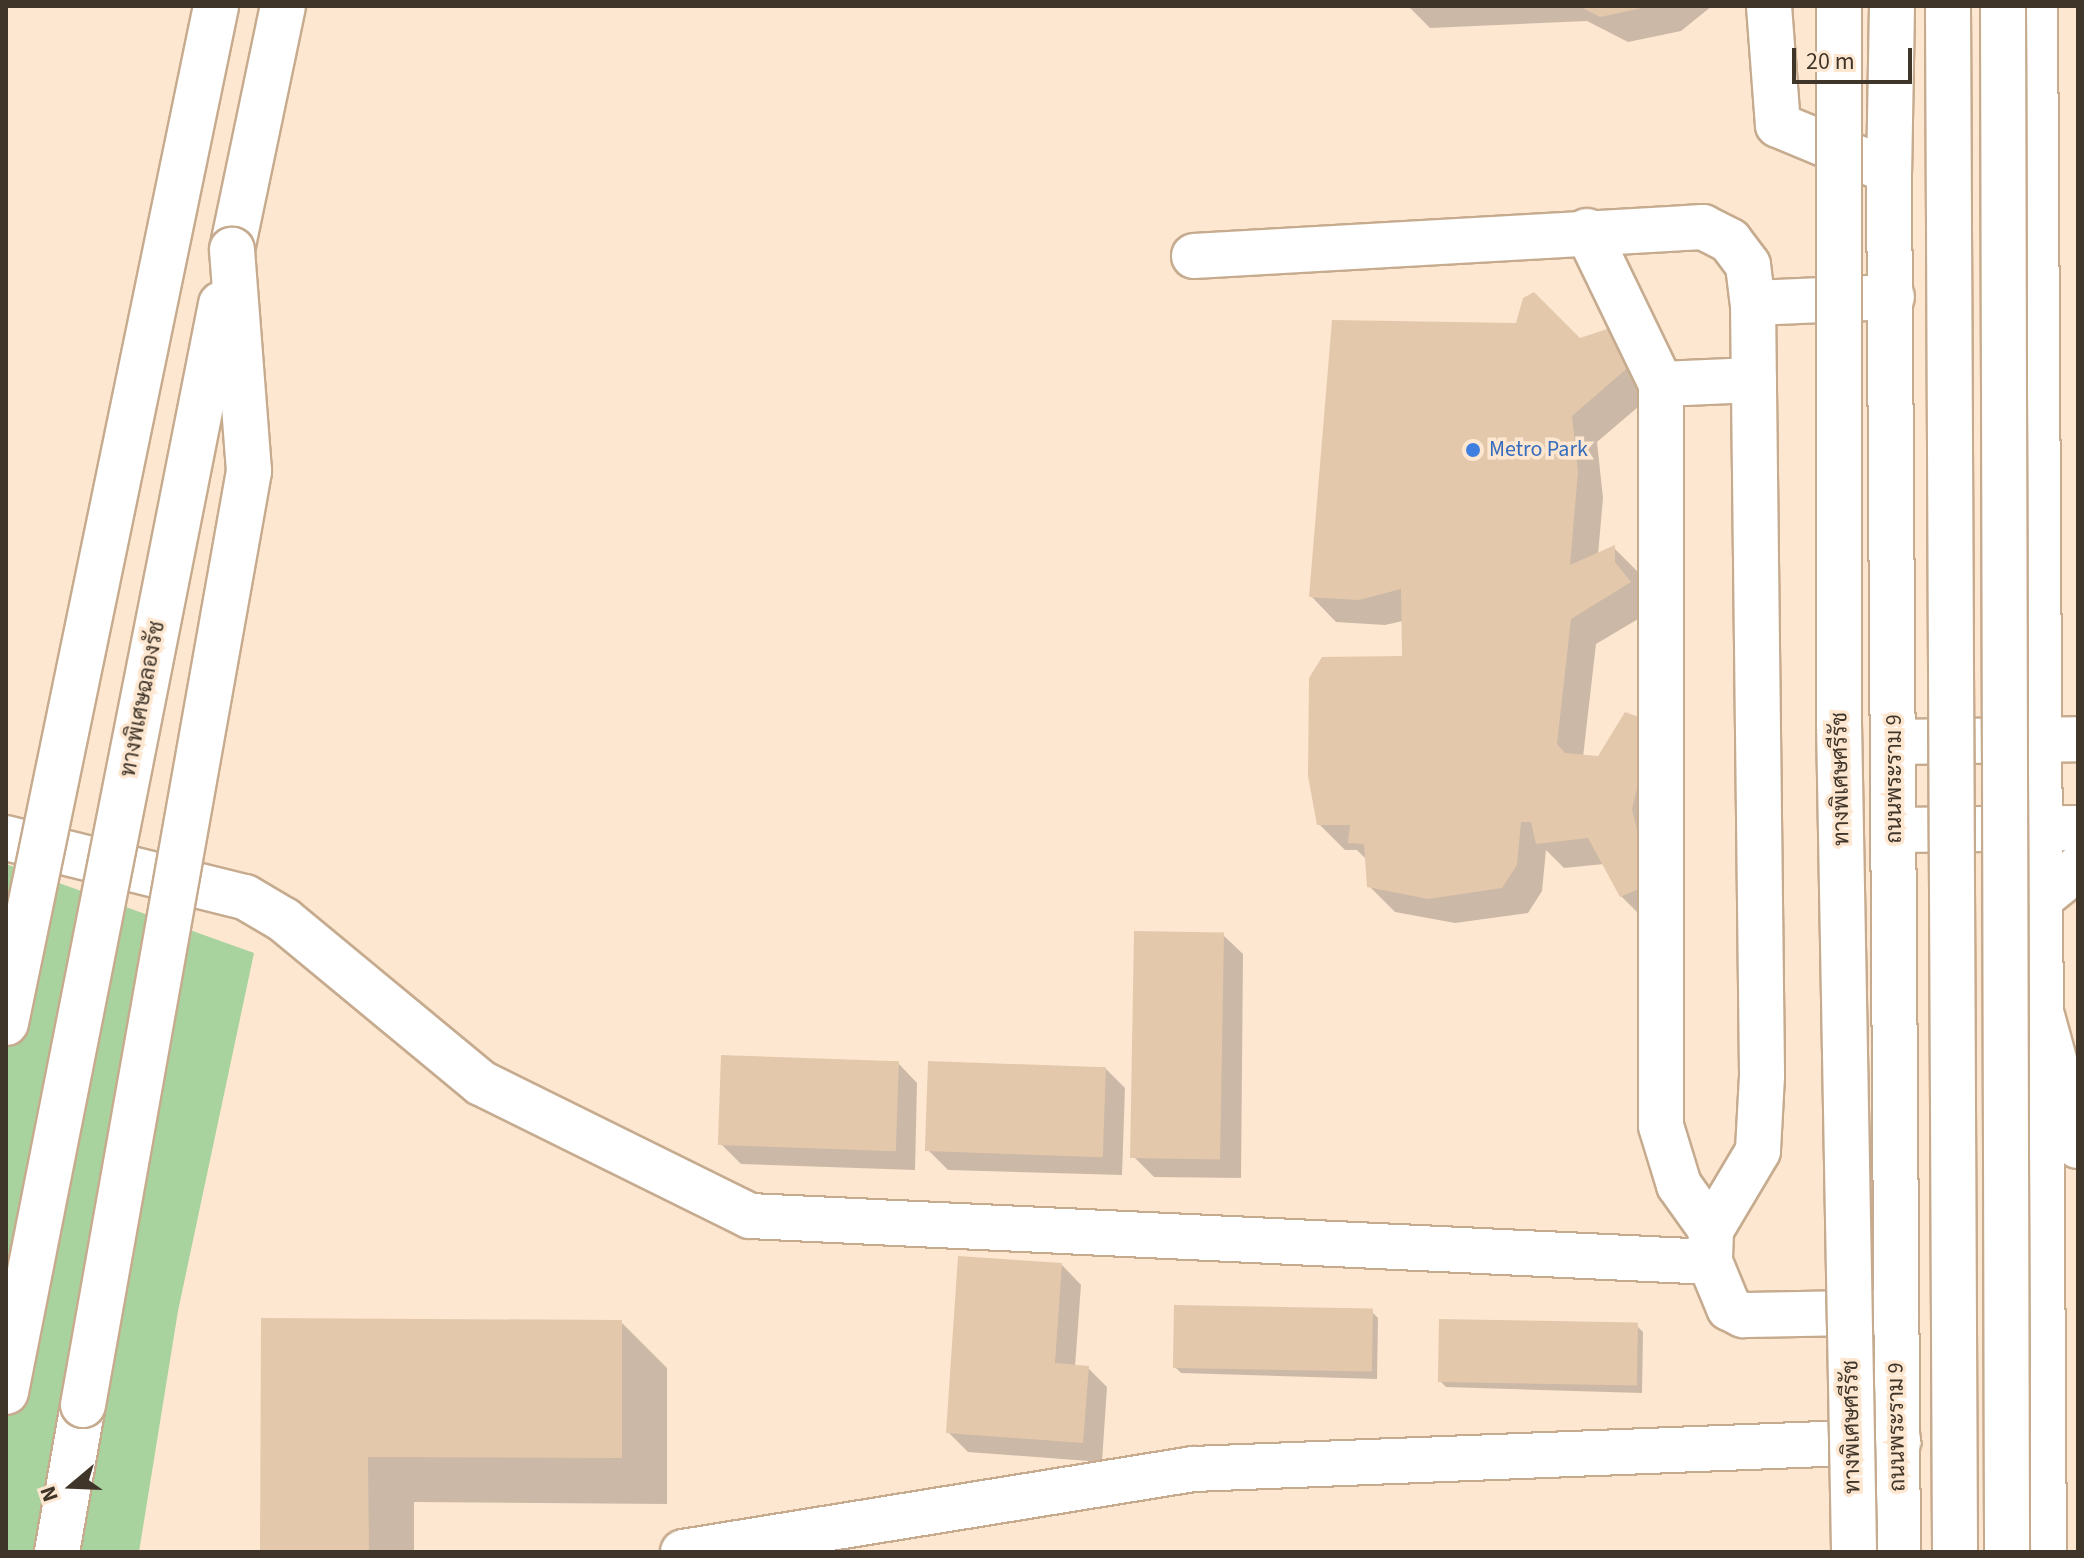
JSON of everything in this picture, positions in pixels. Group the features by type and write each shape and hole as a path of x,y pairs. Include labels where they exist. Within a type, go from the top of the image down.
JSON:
{"main road":[{"path":"6,1023 216,6"},
{"name":"ทางพิเศษฉลองรัช","path":"6,1392 283,6"},
{"path":"1769,6 1778,125 1889,171"},
{"name":"ทางพิเศษศรีรัช","path":"1839,6 1839,723 1854,1552"},
{"path":"1868,6 1892,108"},
{"name":"ถนนพระราม 9","path":"1892,6 1889,171 1896,742 1898,1552"},
{"path":"1948,6 1955,1552"},
{"path":"2003,6 2007,1552"},
{"path":"2035,6 2035,117 2059,739 2059,828 2041,898 2044,1552"},
{"path":"2035,117 2052,6"},
{"path":"1194,256 1587,231 1703,227 1730,241 1748,265 1753,303 1762,1076 1758,1151 1710,1246"},
{"path":"1587,231 1661,384 1661,1126 1679,1185 1710,1246 1729,1308 1743,1315 1896,1312"},
{"path":"57,1552 249,471 232,250"},
{"path":"1753,303 1892,297"},
{"path":"1661,384 1754,380"},
{"path":"1896,742 2059,739"},
{"path":"1895,830 2059,828"},
{"path":"6,838 245,897 284,920 481,1083 750,1216 1710,1246"},
{"path":"2041,898 2078,868"},
{"path":"2041,1012 2078,1146"},
{"path":"683,1552 1193,1469 1898,1441"}],"green space":[{"path":"6,864 254,953 178,1311 139,1552 6,1552"}],"building":[{"path":"1579,6 1652,6 1600,17"},
{"path":"1534,292 1580,338 1622,324 1640,357 1572,416 1578,472 1570,565 1615,545 1615,562 1631,582 1571,619 1557,744 1565,753 1598,756 1625,712 1653,722 1632,809 1650,884 1620,897 1588,838 1536,844 1531,822 1521,822 1517,865 1502,888 1428,899 1367,887 1364,844 1348,843 1350,825 1317,825 1308,776 1309,678 1322,657 1402,656 1401,589 1359,600 1309,597 1332,320 1516,323 1523,298"},
{"path":"1134,931 1224,933 1220,1160 1130,1158"},
{"path":"721,1055 899,1061 896,1151 718,1145"},
{"path":"928,1061 1106,1067 1103,1157 925,1151"},
{"path":"958,1256 1062,1263 1055,1363 1089,1366 1083,1443 946,1433"},
{"path":"1174,1305 1373,1308 1372,1371 1173,1368"},
{"path":"261,1318 622,1320 622,1458 368,1457 369,1552 260,1552"},
{"path":"1439,1319 1638,1322 1637,1385 1438,1382"}],"place":[{"name":"Metro Park","path":"1473,450"}]}
